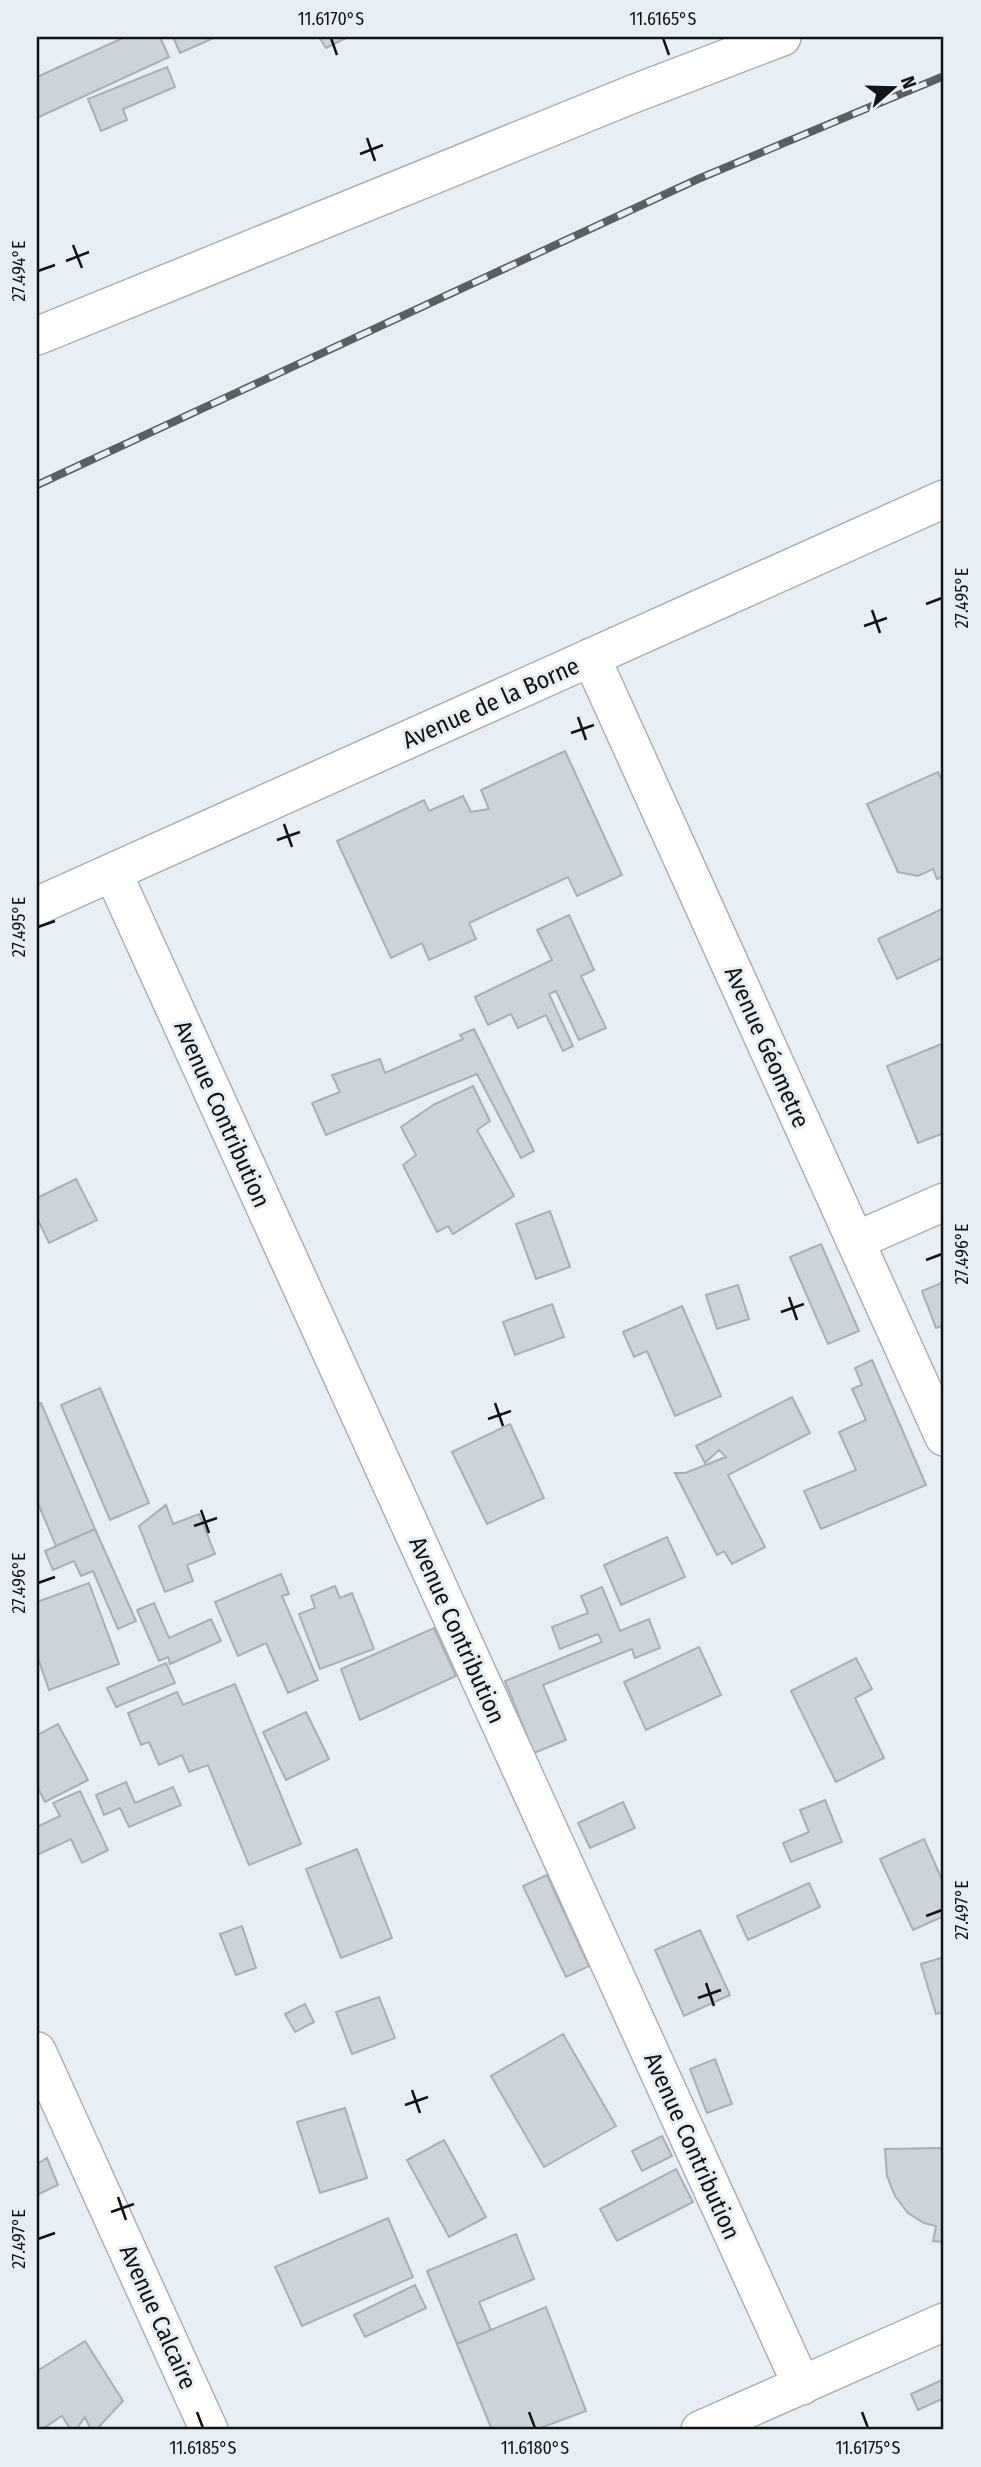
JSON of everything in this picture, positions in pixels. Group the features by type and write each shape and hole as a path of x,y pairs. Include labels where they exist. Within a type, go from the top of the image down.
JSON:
{"street":[{"path":"37,336 633,94 782,37"},
{"name":"Avenue de la Borne","path":"37,906 944,499"},
{"name":"Avenue Géometre","path":"591,657 944,1437"},
{"name":"Avenue Contribution","path":"113,873 802,2386"},
{"path":"855,1241 944,1202"},
{"name":"Avenue Calcaire","path":"37,2051 209,2430"},
{"path":"700,2430 944,2322"}],"building":[{"path":"125,37 160,37 169,57 37,118 37,77"},
{"path":"173,37 216,37 180,53"},
{"path":"319,37 348,37 326,48"},
{"path":"167,67 175,87 123,109 127,120 101,131 88,99"},
{"path":"565,751 622,875 577,896 568,877 469,923 476,939 429,960 422,943 391,958 337,841 424,800 429,811 463,796 471,812 489,809 481,790"},
{"path":"938,772 944,785 944,876 937,879 933,869 918,876 898,872 867,804"},
{"path":"944,908 944,957 897,979 878,939"},
{"path":"569,915 594,970 581,976 606,1028 579,1040 556,991 549,994 573,1046 563,1051 546,1015 518,1028 511,1014 488,1025 475,997 552,960 537,930"},
{"path":"474,1029 534,1151 521,1158 477,1074 326,1135 312,1103 340,1092 332,1075 380,1059 385,1073 463,1039 460,1035"},
{"path":"944,1043 944,1133 918,1143 887,1066"},
{"path":"473,1086 490,1121 477,1130 514,1196 453,1234 448,1226 437,1232 403,1165 416,1155 401,1127 433,1105"},
{"path":"76,1179 97,1220 49,1243 37,1218 37,1198"},
{"path":"550,1211 570,1267 536,1279 516,1224"},
{"path":"821,1244 859,1331 828,1344 790,1257"},
{"path":"944,1282 944,1325 936,1328 922,1291"},
{"path":"738,1285 749,1319 717,1329 706,1295"},
{"path":"552,1304 564,1337 515,1355 503,1322"},
{"path":"682,1306 721,1396 675,1416 647,1351 634,1357 623,1332"},
{"path":"872,1360 926,1485 821,1529 804,1491 856,1470 839,1432 866,1420 852,1389 862,1385 855,1368"},
{"path":"100,1388 149,1503 110,1520 61,1405"},
{"path":"792,1397 810,1433 728,1475 765,1547 732,1564 724,1551 717,1555 675,1473 685,1473 726,1457 719,1450 705,1463 696,1446"},
{"path":"41,1403 95,1529 56,1546 37,1501 37,1404"},
{"path":"510,1424 544,1498 487,1524 452,1452"},
{"path":"166,1505 173,1524 199,1514 215,1554 187,1565 193,1581 165,1592 139,1526"},
{"path":"95,1529 136,1621 118,1629 93,1571 81,1576 74,1561 53,1570 45,1551"},
{"path":"667,1537 685,1577 621,1605 604,1565"},
{"path":"281,1574 289,1594 282,1596 318,1680 288,1693 266,1643 238,1656 215,1602"},
{"path":"89,1583 119,1664 49,1690 37,1655 37,1602"},
{"path":"335,1586 340,1598 352,1593 374,1649 320,1669 299,1614 315,1608 311,1596"},
{"path":"602,1587 620,1631 649,1619 660,1648 635,1658 632,1649 543,1685 566,1740 534,1753 505,1681 602,1642 598,1634 560,1649 552,1627 588,1613 581,1596"},
{"path":"154,1603 169,1638 211,1619 221,1641 170,1664 168,1657 159,1661 137,1610"},
{"path":"434,1628 456,1676 360,1720 341,1669"},
{"path":"699,1647 721,1695 646,1730 624,1682"},
{"path":"856,1658 872,1689 855,1698 884,1758 836,1782 791,1691"},
{"path":"166,1663 175,1683 116,1707 107,1688"},
{"path":"235,1684 301,1844 249,1865 208,1765 189,1772 182,1755 159,1765 149,1742 141,1745 128,1713 177,1692 183,1705"},
{"path":"306,1712 329,1759 286,1780 263,1732"},
{"path":"58,1724 88,1780 45,1802 37,1786 37,1735"},
{"path":"126,1782 135,1803 173,1787 181,1805 129,1827 120,1808 104,1815 96,1795"},
{"path":"80,1791 108,1850 82,1863 71,1839 37,1855 37,1827 60,1816 53,1803"},
{"path":"825,1800 842,1842 791,1862 783,1843 809,1832 800,1810"},
{"path":"623,1802 635,1828 590,1848 578,1823"},
{"path":"924,1839 944,1884 944,1916 913,1930 880,1859"},
{"path":"357,1849 392,1938 341,1958 306,1869"},
{"path":"547,1875 589,1966 566,1977 523,1886"},
{"path":"809,1883 820,1907 748,1940 737,1916"},
{"path":"242,1926 256,1968 236,1975 220,1934"},
{"path":"700,1930 730,1995 684,2016 655,1950"},
{"path":"944,1957 944,2012 936,2014 921,1964"},
{"path":"379,1997 395,2038 352,2054 336,2012"},
{"path":"305,2004 314,2022 295,2032 285,2014"},
{"path":"563,2034 616,2126 544,2167 491,2076"},
{"path":"715,2059 732,2104 707,2113 690,2069"},
{"path":"345,2108 367,2178 320,2193 297,2122"},
{"path":"662,2136 672,2156 642,2171 632,2151"},
{"path":"444,2140 486,2217 449,2237 407,2160"},
{"path":"941,2148 944,2157 944,2242 933,2241 936,2226 924,2223 908,2213 895,2196 887,2176 885,2149"},
{"path":"47,2158 58,2185 37,2195 37,2164"},
{"path":"676,2169 693,2202 617,2241 600,2209"},
{"path":"388,2218 413,2277 302,2326 275,2267"},
{"path":"516,2234 534,2279 479,2302 491,2330 457,2344 427,2271"},
{"path":"415,2285 426,2308 365,2337 354,2315"},
{"path":"546,2307 586,2411 535,2430 492,2430 457,2344"},
{"path":"85,2341 123,2401 96,2430 91,2430 85,2417 76,2430 71,2430 62,2416 44,2428 46,2430 37,2430 37,2371"},
{"path":"944,2379 944,2398 918,2410 911,2394"}],"railway":[{"path":"37,485 698,179 944,76"}]}
